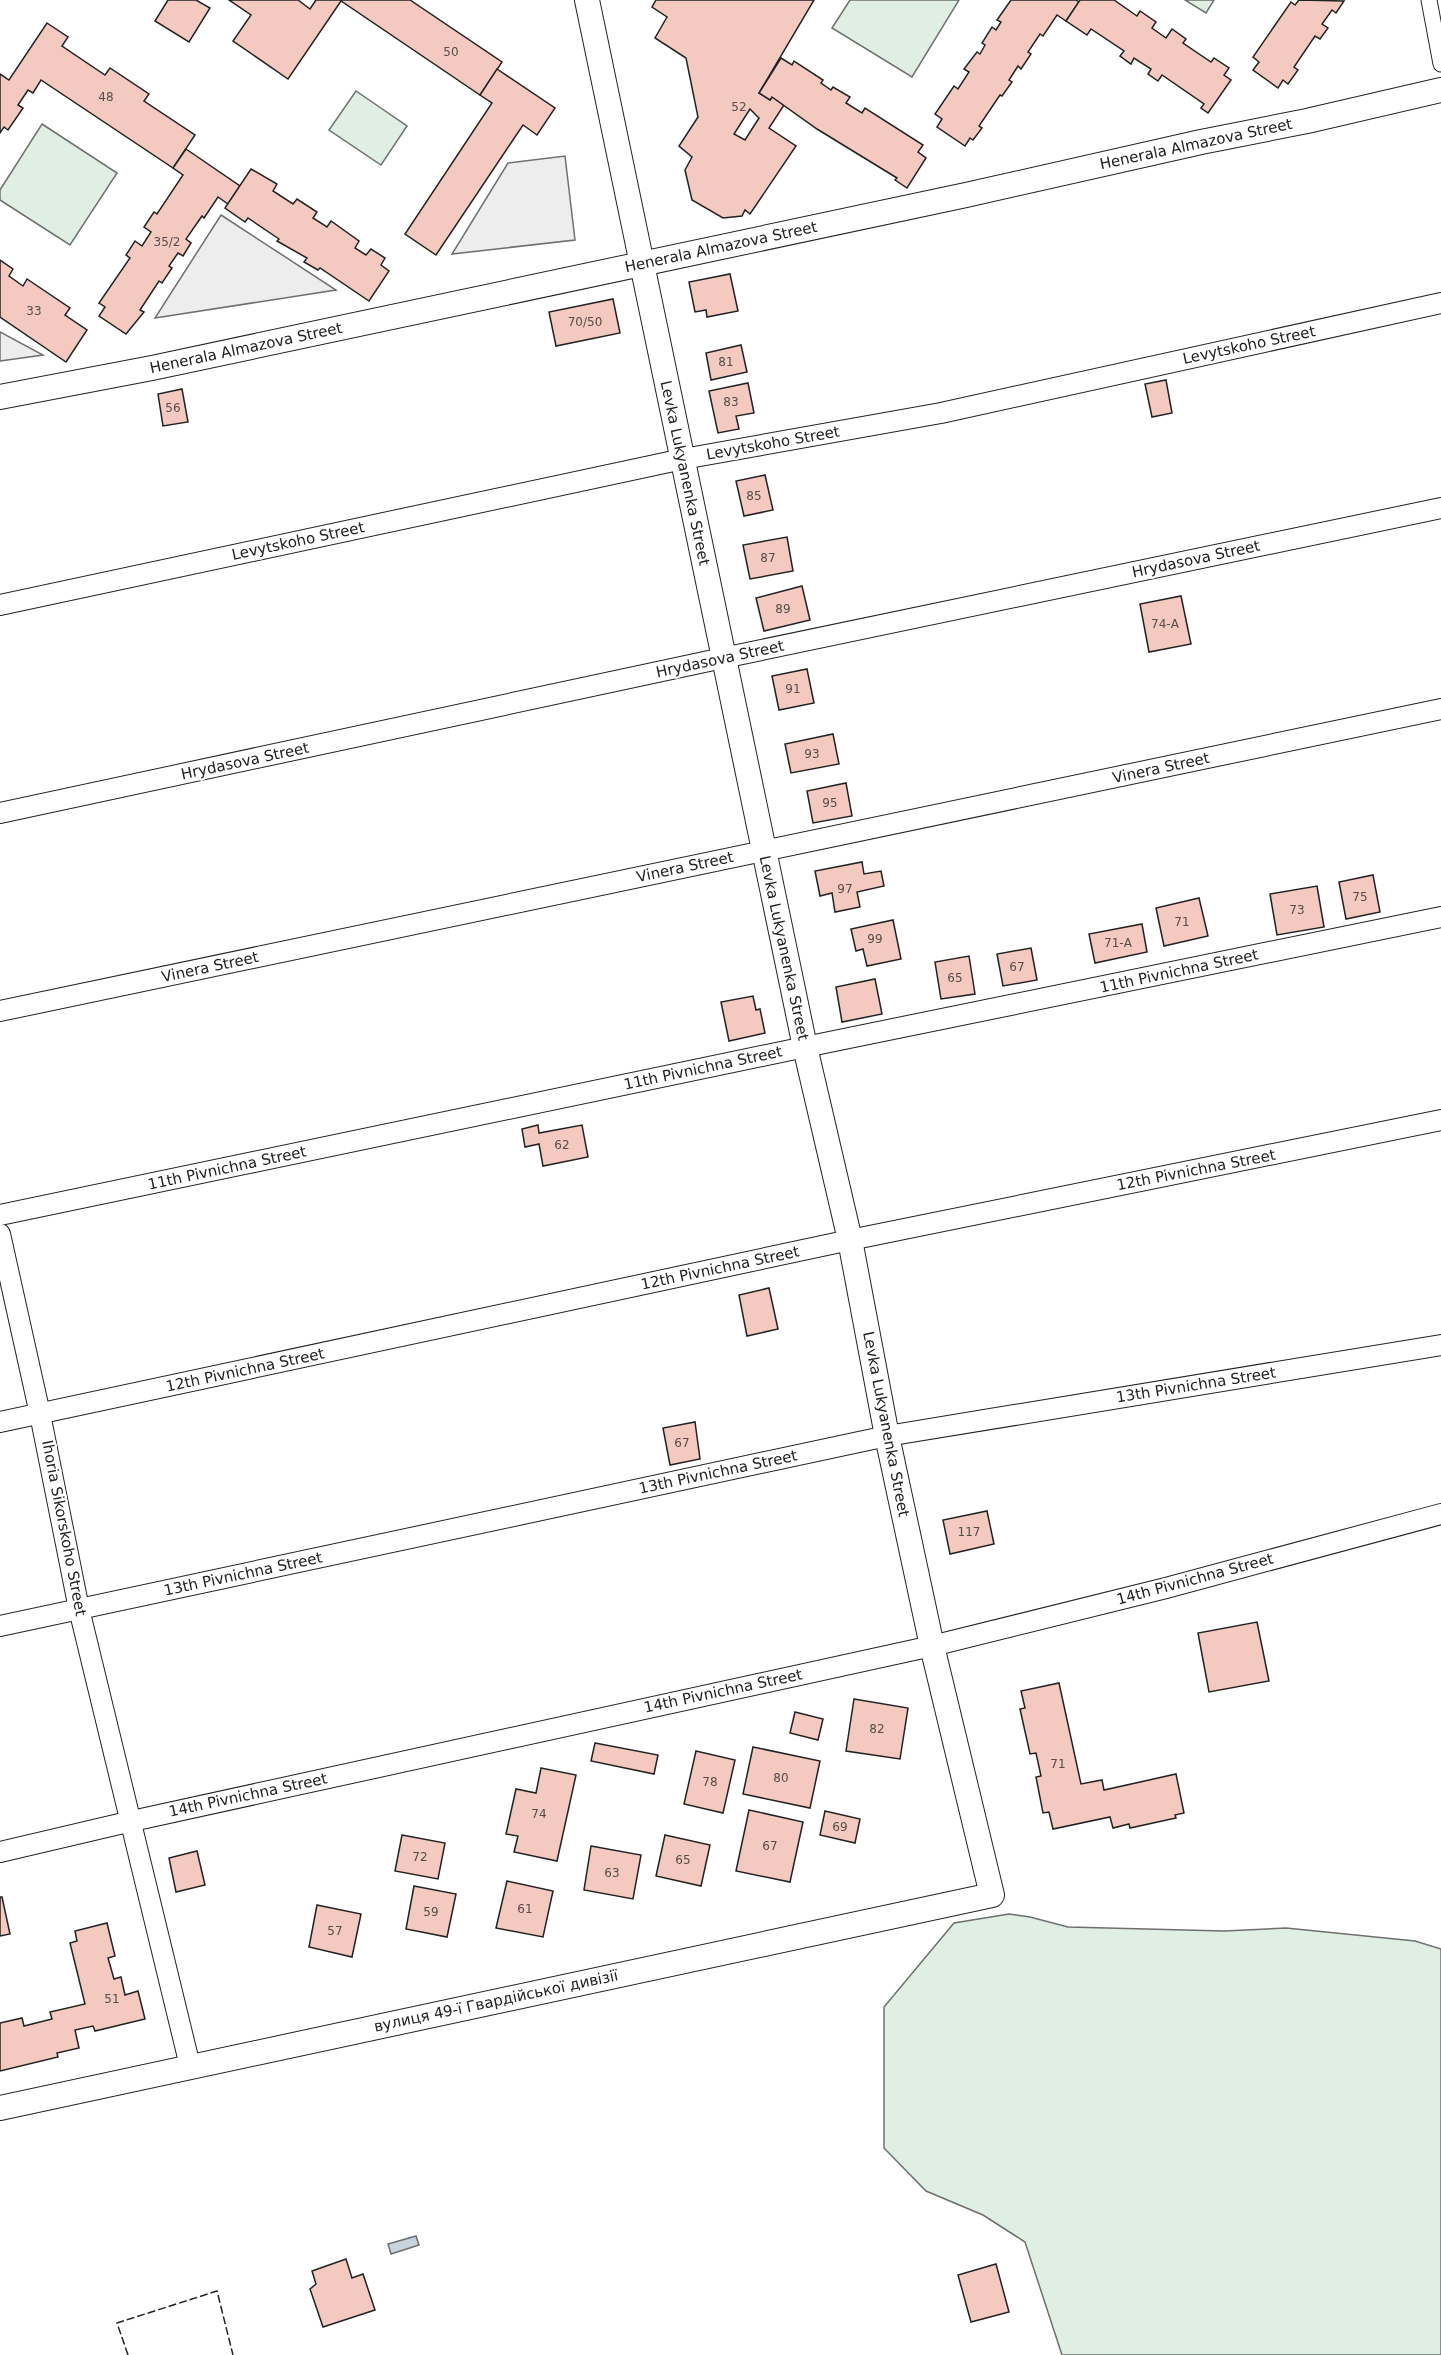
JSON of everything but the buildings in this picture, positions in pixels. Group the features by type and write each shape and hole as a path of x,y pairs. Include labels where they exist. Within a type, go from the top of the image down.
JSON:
{"street":[{"name":"Levka Lukyanenka Street","path":"587,0 805,1047 850,1240 887,1436 932,1646 992,1894"},
{"path":"1429,0 1441,64"},
{"name":"Henerala Almazova Street","path":"0,397 152,368 966,195 1201,141 1307,121 1441,90"},
{"name":"Levytskoho Street","path":"0,605 682,459 941,413 1441,303"},
{"name":"Hrydasova Street","path":"0,813 723,658 1441,508"},
{"name":"Vinera Street","path":"0,1011 1441,709"},
{"name":"11th Pivnichna Street","path":"0,1215 1441,917"},
{"name":"12th Pivnichna Street","path":"0,1422 850,1240 1441,1120"},
{"name":"Ihoria Sikorskoho Street","path":"0,1234 80,1609 190,2066"},
{"name":"13th Pivnichna Street","path":"0,1626 887,1436 1441,1345"},
{"name":"14th Pivnichna Street","path":"0,1852 932,1646 1166,1588 1441,1514"},
{"name":"вулиця 49-ї Гвардійської дивізії","path":"0,2108 992,1894"}],"green space":[{"path":"850,0 959,0 912,77 832,28"},
{"path":"1185,0 1214,0 1206,13"},
{"path":"356,91 407,126 381,165 329,130"},
{"path":"42,124 117,173 70,245 0,200 0,190"},
{"path":"1009,1914 1068,1927 1224,1931 1286,1928 1415,1941 1441,1949 1441,2355 1062,2355 1025,2242 983,2215 926,2191 884,2148 884,2007 954,1923"}],"shaded area":[{"path":"565,156 575,240 452,254 508,163"},
{"path":"221,215 336,290 155,318"},
{"path":"0,332 43,355 0,361"},
{"path":"416,2236 419,2245 391,2254 388,2244"}],"fence":[{"path":"128,2355 117,2323 217,2291 233,2355"}]}
